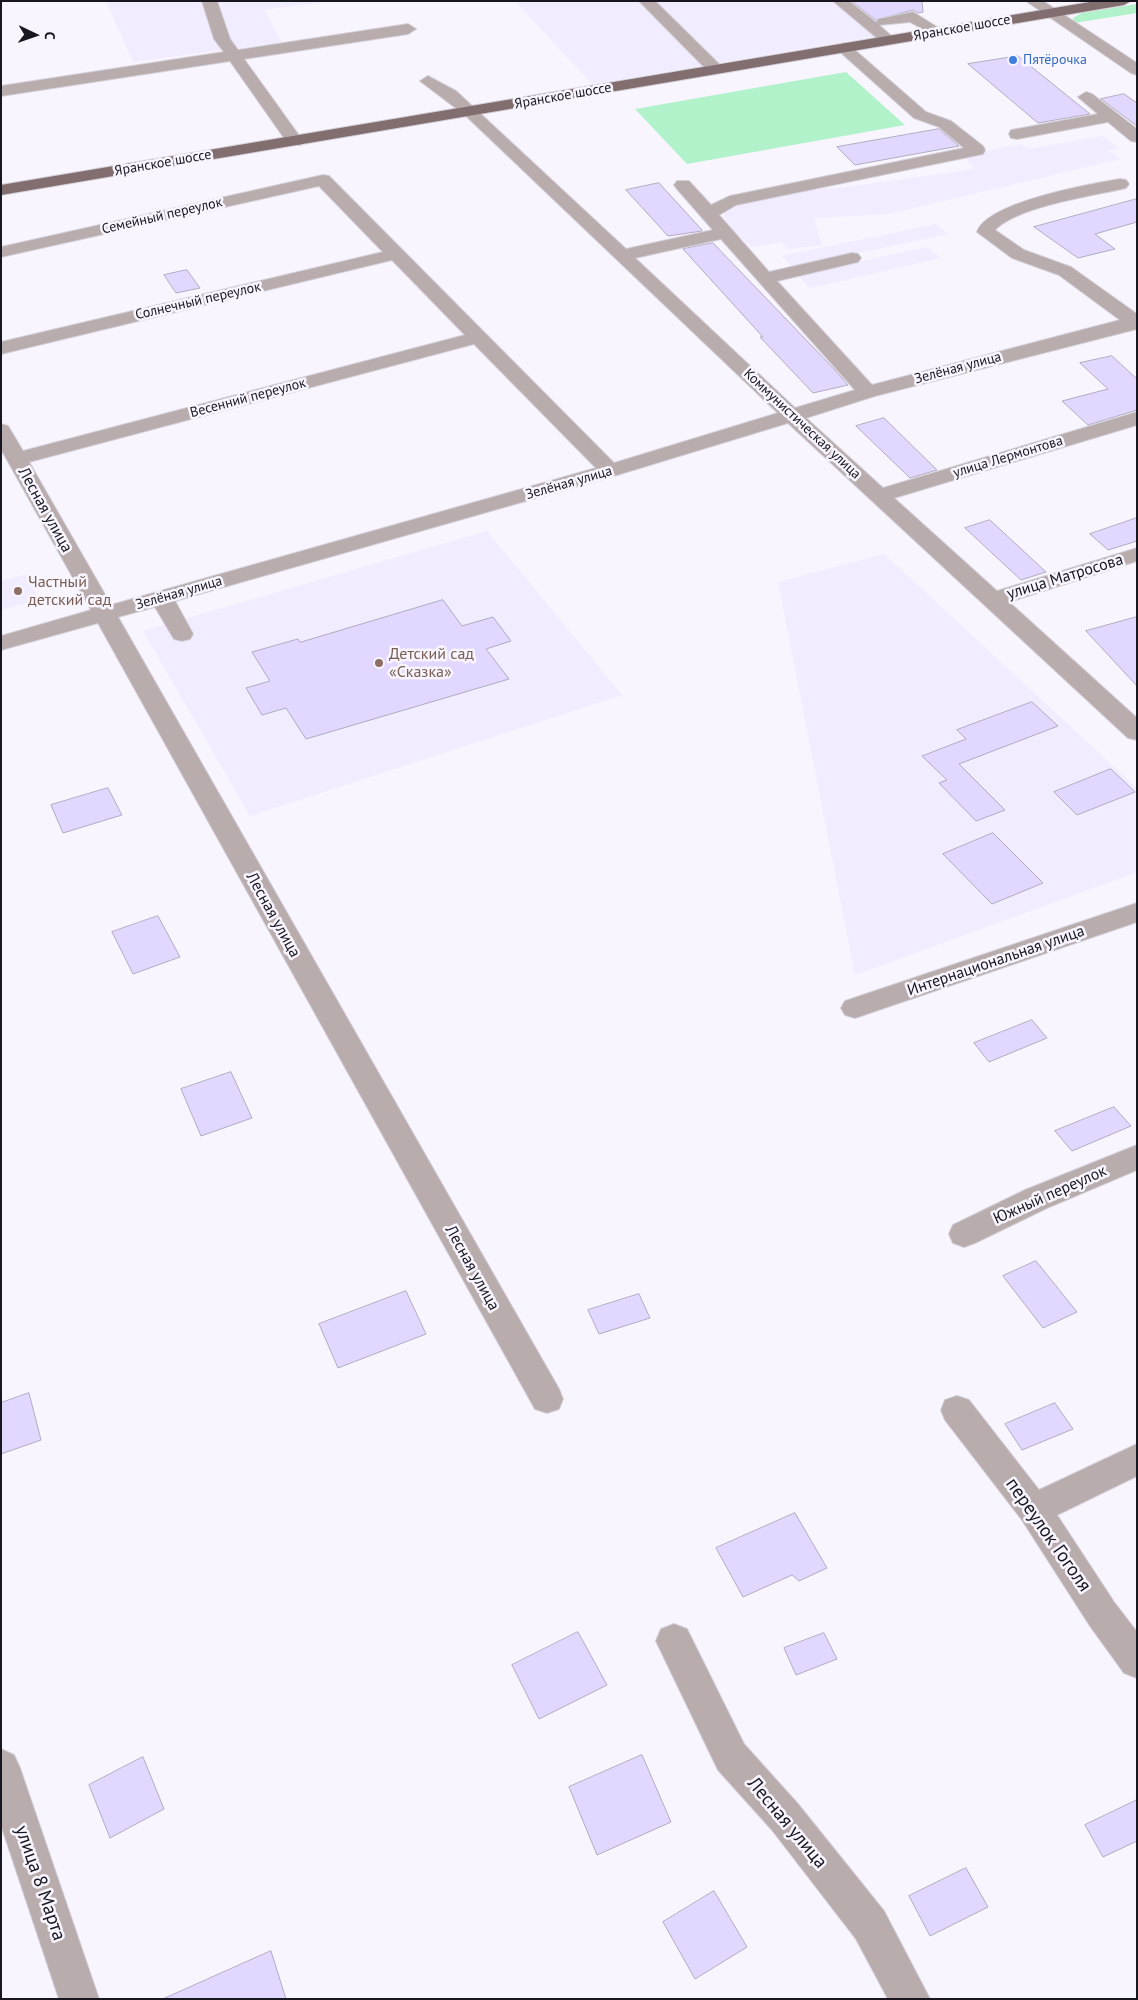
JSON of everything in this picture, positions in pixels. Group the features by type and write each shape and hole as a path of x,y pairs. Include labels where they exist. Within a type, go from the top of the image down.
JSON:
{"main road":[{"name":"Яранское шоссе","path":"1,190 1049,14 1083,4 1124,1"}],"street":[{"path":"646,1 716,70"},
{"path":"840,1 888,40"},
{"path":"1033,1 1049,14 1137,70"},
{"path":"213,2 222,39 295,141"},
{"path":"884,22 913,16 937,32"},
{"path":"1,91 408,29"},
{"path":"709,214 730,200 742,197 977,150 945,124 920,116 844,48"},
{"name":"Коммунистическая улица","path":"428,80 471,112 791,415 1137,732"},
{"path":"1086,97 1137,137"},
{"path":"1017,134 1111,117"},
{"name":"Семейный переулок","path":"1,252 323,180 396,254"},
{"path":"1120,184 1033,205 1000,219 988,226 986,232 1018,254 1065,271 1136,322"},
{"path":"683,185 868,392"},
{"path":"622,255 726,233"},
{"path":"396,254 610,471"},
{"name":"Солнечный переулок","path":"1,348 396,254"},
{"path":"765,278 852,258"},
{"name":"Зелёная улица","path":"1,643 610,471 868,392 1136,322"},
{"name":"Весенний переулок","path":"17,459 478,337"},
{"name":"улица Лермонтова","path":"879,496 1137,418"},
{"name":"Лесная улица","path":"1,430 546,1399"},
{"name":"улица Матросова","path":"992,600 1137,554"},
{"path":"162,598 182,634"},
{"path":"1113,711 1137,703"},
{"name":"Интернациональная улица","path":"855,1008 1137,912"},
{"name":"Южный переулок","path":"964,1234 1036,1199 1137,1157"},
{"name":"переулок Гоголя","path":"957,1410 1034,1509 1102,1614 1137,1662"},
{"path":"1034,1509 1137,1459"},
{"name":"Лесная улица","path":"674,1641 731,1757 785,1817 870,1924 910,1999"},
{"name":"улица 8 Марта","path":"1,1768 79,1999"}],"shaded area":[{"path":"106,1 329,1 264,10 282,42 133,62"},
{"path":"515,1 836,1 876,36 592,84"},
{"path":"1103,136 1119,149 1108,150 1120,159 889,214 814,218 822,245 788,249 781,242 752,247 734,232 721,211 738,201 779,193 854,186 974,169 964,156 1021,144 1028,149"},
{"path":"936,224 948,234 793,267 782,256"},
{"path":"927,247 941,258 810,288 797,275"},
{"name":"Детский сад «Сказка»","path":"487,531 622,695 250,816 143,631"},
{"path":"884,554 1137,788 1137,872 855,975 778,582"},
{"name":"Частный детский сад","path":"27,574 39,600 1,610 1,581"}],"green space":[{"path":"1137,4 1137,13 1074,23 1073,18 1082,13"},
{"path":"846,72 905,125 687,164 635,109"}],"building":[{"path":"852,1 922,1 923,12 918,13 913,10 876,20"},
{"path":"1018,56 1090,114 1038,123 968,64"},
{"path":"1124,94 1137,103 1137,126 1101,99"},
{"path":"939,129 959,146 855,165 837,147"},
{"path":"659,183 702,231 668,236 626,190"},
{"path":"1137,199 1137,222 1095,234 1115,249 1078,258 1034,227"},
{"path":"713,243 848,385 813,393 760,337 763,337 683,249"},
{"path":"187,270 200,288 176,293 164,275"},
{"path":"1112,356 1137,379 1137,410 1088,425 1062,401 1108,389 1080,363"},
{"path":"884,418 937,470 910,478 856,426"},
{"path":"1137,518 1137,541 1108,550 1090,534"},
{"path":"990,520 1046,572 1021,580 965,528"},
{"path":"443,600 462,626 493,617 511,641 486,649 509,679 306,739 286,708 262,715 246,688 270,681 252,652 298,639 300,642"},
{"path":"1137,617 1137,686 1086,631"},
{"path":"1032,702 1058,726 959,764 1005,810 976,821 939,783 947,780 922,756 966,739 957,730"},
{"path":"1111,769 1135,792 1077,815 1054,792"},
{"path":"108,788 122,815 63,833 51,805"},
{"path":"993,833 1043,883 992,904 943,854"},
{"path":"158,916 180,957 133,974 112,932"},
{"path":"1032,1020 1047,1038 989,1062 974,1043"},
{"path":"231,1072 252,1118 201,1136 181,1089"},
{"path":"1114,1107 1131,1126 1072,1151 1055,1131"},
{"path":"1036,1261 1077,1312 1043,1328 1003,1276"},
{"path":"406,1291 426,1334 338,1368 319,1324"},
{"path":"639,1294 650,1318 599,1334 588,1310"},
{"path":"29,1393 41,1440 1,1454 1,1403"},
{"path":"1055,1403 1073,1429 1022,1450 1005,1424"},
{"path":"795,1513 827,1568 799,1581 792,1575 743,1597 716,1548"},
{"path":"578,1632 607,1685 539,1719 512,1665"},
{"path":"824,1633 837,1659 796,1675 784,1648"},
{"path":"642,1755 671,1822 597,1855 569,1787"},
{"path":"143,1757 164,1809 110,1838 89,1785"},
{"path":"1137,1800 1137,1841 1103,1857 1085,1825"},
{"path":"966,1868 988,1907 930,1936 909,1896"},
{"path":"714,1891 747,1947 695,1979 663,1922"},
{"path":"271,1951 286,1999 163,1999"}],"place":[{"name":"Пятёрочка","path":"1013,60"},
{"name":"Частный детский сад","path":"18,591"},
{"name":"Детский сад «Сказка»","path":"379,663"}]}
